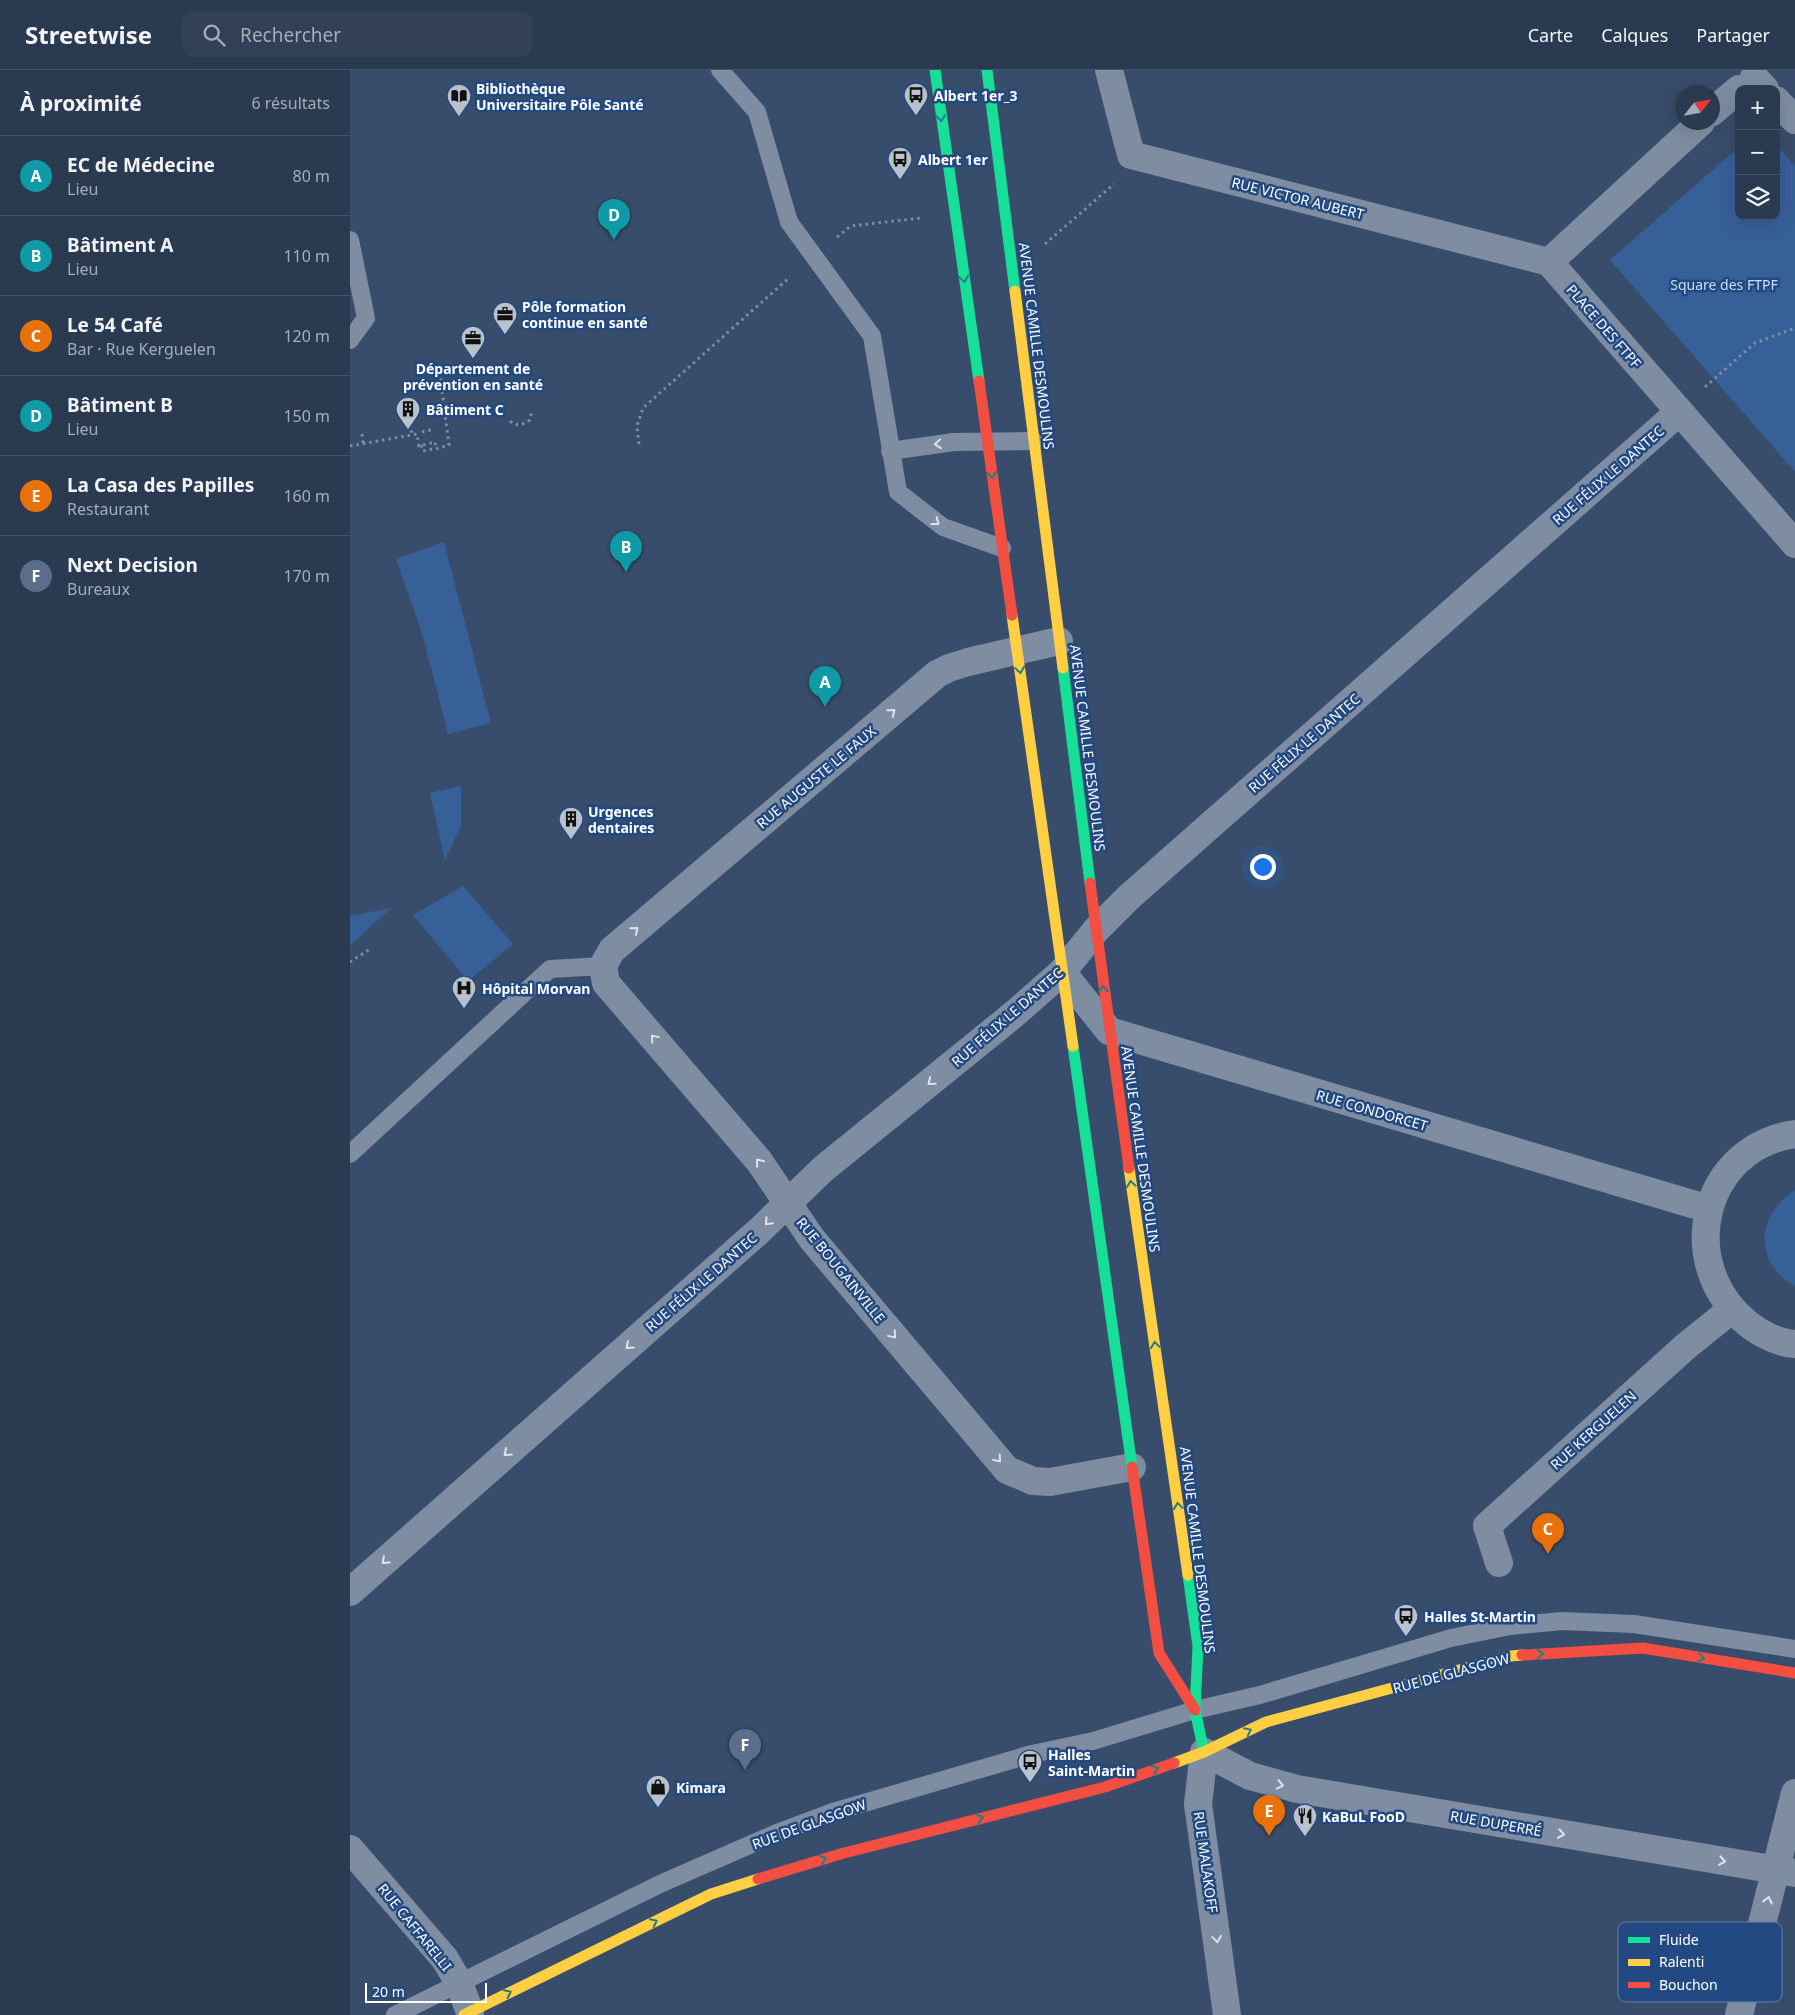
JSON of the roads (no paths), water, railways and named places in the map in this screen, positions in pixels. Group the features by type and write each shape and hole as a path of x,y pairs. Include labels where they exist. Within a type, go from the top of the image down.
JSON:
{"main road":[{"path":"934,70 1159,1653 1195,1710 1191,1744 1177,1762"},
{"name":"AVENUE CAMILLE DESMOULINS","path":"988,70 1109,1031 1198,1646 1195,1710"},
{"name":"RUE DE GLASGOW","path":"467,2014 711,1894 844,1853 1105,1787 1177,1762 1191,1744 1512,1656 1643,1648 1795,1673"},
{"name":"RUE MALAKOFF","path":"1191,1744 1195,1710"}],"street":[{"name":"RUE VICTOR AUBERT","path":"1108,70 1131,155 1550,262"},
{"path":"1720,106 1750,83"},
{"path":"1780,104 1795,120"},
{"path":"1550,262 1692,130"},
{"name":"PLACE DES FTPF","path":"1550,262 1678,413 1795,544"},
{"name":"RUE FÉLIX LE DANTEC","path":"350,1592 760,1230 787,1201 823,1169 1013,1015 1062,972 1096,930 1129,897 1678,413"},
{"name":"RUE AUGUSTE LE FAUX","path":"603,966 612,950 937,674 949,668 1059,641"},
{"name":"RUE BOUGAINVILLE","path":"603,966 606,983 759,1161 812,1239 1007,1470 1032,1481 1050,1482 1132,1467"},
{"path":"1062,972 1109,1031"},
{"name":"RUE CONDORCET","path":"1109,1031 1708,1209"},
{"path":"1795,1134 1778,1137 1747,1153 1723,1178 1708,1209 1704,1244 1712,1279 1731,1310 1757,1332 1795,1344"},
{"name":"RUE KERGUELEN","path":"1499,1563 1487,1526 1685,1347 1731,1310"},
{"name":"RUE DUPERRÉ","path":"1191,1744 1250,1776 1297,1789 1785,1871"},
{"name":"RUE MALAKOFF","path":"1191,1744 1227,2015"},
{"path":"1769,1922 1785,1871 1795,1793"},
{"name":"RUE CAFFARELLI","path":"350,1850 445,1959 459,1983 467,2014"},
{"path":"1739,2015 1743,2002"}],"lane":[{"path":"720,70 758,112 790,222 872,336 898,492 943,528 1002,548"},
{"path":"350,240 366,318 350,340"},
{"path":"890,451 933,444 987,440 1034,441"},
{"path":"350,1154 550,969 603,966"},
{"name":"RUE DE GLASGOW","path":"395,2015 660,1884 777,1833 834,1812 1032,1754 1092,1740 1195,1710 1260,1695 1451,1638 1510,1626 1562,1621 1634,1624 1795,1649"}],"place":[{"name":"Albert 1er_3","path":"916,116"},
{"name":"Bibliothèque Universitaire Pôle Santé","path":"459,117"},
{"name":"Albert 1er","path":"900,180"},
{"name":"Bâtiment B","path":"614,240"},
{"name":"Pôle formation continue en santé","path":"505,335"},
{"name":"Département de prévention en santé","path":"473,359"},
{"name":"Bâtiment C","path":"408,430"},
{"name":"Bâtiment A","path":"626,572"},
{"name":"EC de Médecine","path":"825,707"},
{"name":"Urgences dentaires","path":"571,840"},
{"name":"Hôpital Morvan","path":"464,1009"},
{"name":"Le 54 Café","path":"1548,1554"},
{"name":"Halles St-Martin","path":"1406,1637"},
{"name":"Next Decision","path":"745,1770"},
{"name":"Halles Saint-Martin","path":"1030,1783"},
{"name":"Kimara","path":"658,1808"},
{"name":"La Casa des Papilles","path":"1269,1836"},
{"name":"KaBuL FooD","path":"1305,1837"}],"park label":[{"name":"Square des FTPF","path":"1724,284"}]}
